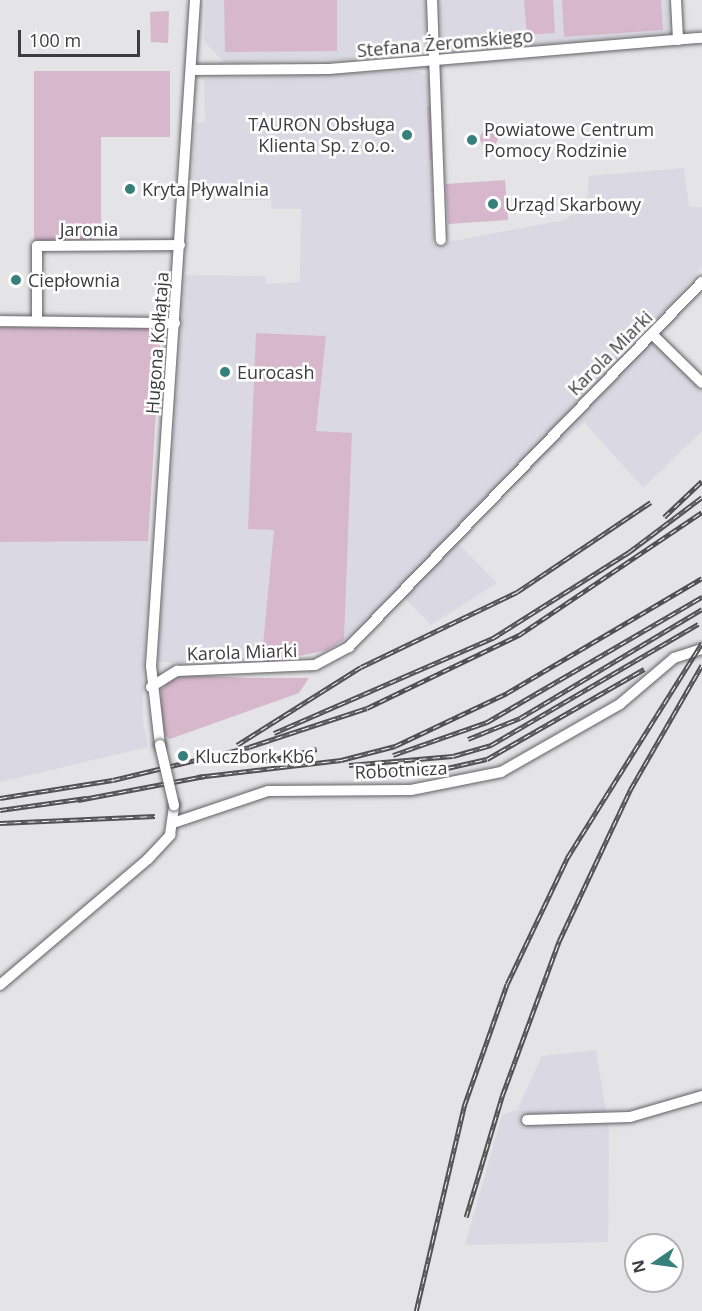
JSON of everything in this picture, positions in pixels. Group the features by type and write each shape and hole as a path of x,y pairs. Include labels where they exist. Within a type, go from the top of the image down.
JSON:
{"street":[{"name":"Hugona Kołłątaja","path":"151,687 195,0"},
{"path":"432,0 441,240"},
{"path":"676,0 678,40"},
{"name":"Stefana Żeromskiego","path":"191,70 434,61 702,38"},
{"name":"Jaronia","path":"37,321 37,246 180,245"},
{"name":"Karola Miarki","path":"151,687 177,671 315,665 349,647 702,282"},
{"path":"0,321 175,323"},
{"path":"652,334 702,383"},
{"name":"Robotnicza","path":"176,822 268,791 411,790 501,772 620,704 674,658 702,649"},
{"path":"0,985 148,859 176,822 151,687"},
{"path":"527,1120 630,1117 702,1096"}],"shaded area":[{"path":"206,0 425,0 426,33 406,57 225,63 204,41"},
{"path":"224,0 337,0 337,51 225,52"},
{"path":"439,0 667,0 669,32 443,54"},
{"path":"524,0 553,0 555,33 527,35"},
{"path":"562,0 661,0 663,30 564,37"},
{"path":"169,11 168,43 151,42 150,12"},
{"path":"34,71 170,71 170,137 101,137 101,242 34,242"},
{"path":"414,71 430,76 433,245 564,220 587,204 589,176 684,168 689,207 702,207 702,267 648,330 702,387 702,431 643,488 584,422 455,540 497,583 431,625 404,597 344,640 352,434 316,431 326,336 257,333 248,529 274,530 261,664 158,662 185,275 265,276 266,284 300,282 301,209 272,209 271,200 241,200 240,193 192,193 195,123 205,122 204,79"},
{"path":"430,105 432,158 430,160 427,107"},
{"path":"489,129 495,132 498,138 495,144 489,147 483,144 480,138 483,132"},
{"path":"505,180 508,220 448,224 446,184"},
{"path":"0,327 161,328 148,541 0,542"},
{"path":"256,333 326,336 316,431 352,433 344,640 327,650 261,664 274,530 248,529"},
{"path":"148,541 142,716 148,747 0,782 0,542"},
{"path":"188,675 309,678 299,693 170,739 161,732 161,691 170,679"},
{"path":"596,1050 609,1131 608,1242 465,1245 502,1115 517,1110 542,1056"}],"railway":[{"path":"664,517 702,481"},
{"path":"274,733 493,638 629,552 702,497"},
{"path":"237,745 361,667 517,592 651,502"},
{"path":"0,798 113,780 249,747 367,708 519,635 702,512"},
{"path":"197,777 341,760 395,746 507,693 702,578"},
{"path":"393,755 487,722 702,597"},
{"path":"468,739 520,718 702,609"},
{"path":"349,765 453,756 491,745 698,624"},
{"path":"416,1311 464,1106 507,984 567,858 702,643"},
{"path":"466,1217 502,1096 559,941 630,790 702,665"},
{"path":"374,769 434,771 487,759 644,669"},
{"path":"266,761 317,749"},
{"path":"78,800 205,776"},
{"path":"0,810 86,798"},
{"path":"0,823 155,816"}],"place":[{"name":"TAURON Obsługa Klienta Sp. z o.o.","path":"407,135"},
{"name":"Powiatowe Centrum Pomocy Rodzinie","path":"472,140"},
{"name":"Kryta Pływalnia","path":"130,189"},
{"name":"Urząd Skarbowy","path":"493,204"},
{"name":"Ciepłownia","path":"16,280"},
{"name":"Eurocash","path":"225,372"},
{"name":"Kluczbork Kb6","path":"183,756"}]}
